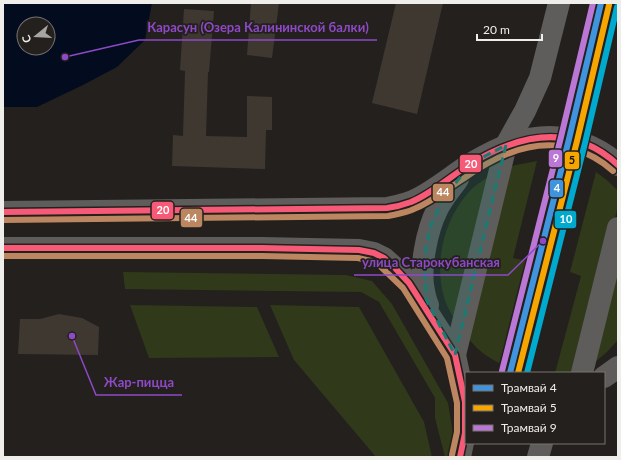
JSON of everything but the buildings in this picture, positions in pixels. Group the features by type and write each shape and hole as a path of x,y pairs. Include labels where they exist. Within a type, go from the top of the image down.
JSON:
{"main road":[{"path":"455,354 506,145 525,112 540,78 559,3"},
{"path":"3,212 387,208 418,199 472,163 506,145 540,137 569,138 596,149 618,165"},
{"path":"460,457 465,433 465,402 455,354 430,311 423,289 422,274 426,242 437,209 472,163"},
{"path":"582,372 618,228"},
{"path":"3,248 262,248 359,250 374,253 384,258 394,266 409,283 455,354 474,372"},
{"path":"605,376 618,367"},
{"path":"538,457 542,444"}],"highlighted area":[{"path":"506,145 455,355 426,299 424,258 430,227 444,197 472,163"}],"green space":[{"path":"537,161 513,258 528,261 503,365 491,359 482,352 465,334 506,168"},
{"path":"596,172 618,191 618,206 577,371 555,372 581,276 570,272"},
{"path":"493,174 456,322 446,304 441,284 440,270 443,242 453,216 468,193 480,182"},
{"path":"618,248 618,340 607,352 589,367"},
{"path":"123,272 346,275 372,281 392,304 448,403 453,433 448,457 445,457 435,418 435,398 379,302 361,292 125,289"},
{"path":"130,305 257,307 279,357 149,358"},
{"path":"270,305 359,307 424,422 432,457 376,457 294,360"}],"water":[{"path":"3,3 152,3 145,40 117,67 37,107 3,107"}],"tram line":[{"name":"9","path":"502,371 593,3"},
{"name":"4","path":"510,372 569,139 601,3"},
{"name":"5","path":"518,372 577,141 609,5"}],"transit line":[{"name":"10","path":"527,372 585,143 617,7"},
{"name":"20","path":"3,212 387,208 405,204 419,198 490,153 509,145 546,137 565,138 583,143 601,152 618,165"},
{"name":"44","path":"3,220 388,216 408,212 427,203 475,171 502,156 529,147 544,145 558,146 584,153 599,160 613,171"},
{"name":"20","path":"3,248 262,248 359,250 374,253 384,258 409,283 455,355 465,402 465,433 460,457"},
{"name":"44","path":"3,256 262,256 358,258 371,261 379,265 403,288 447,358 457,403 457,432 452,455"}],"place":[{"name":"Карасун (Озера Калининской балки)","path":"65,57"},
{"name":"улица Старокубанская","path":"543,241"},
{"name":"Жар-пицца","path":"72,336"}]}
